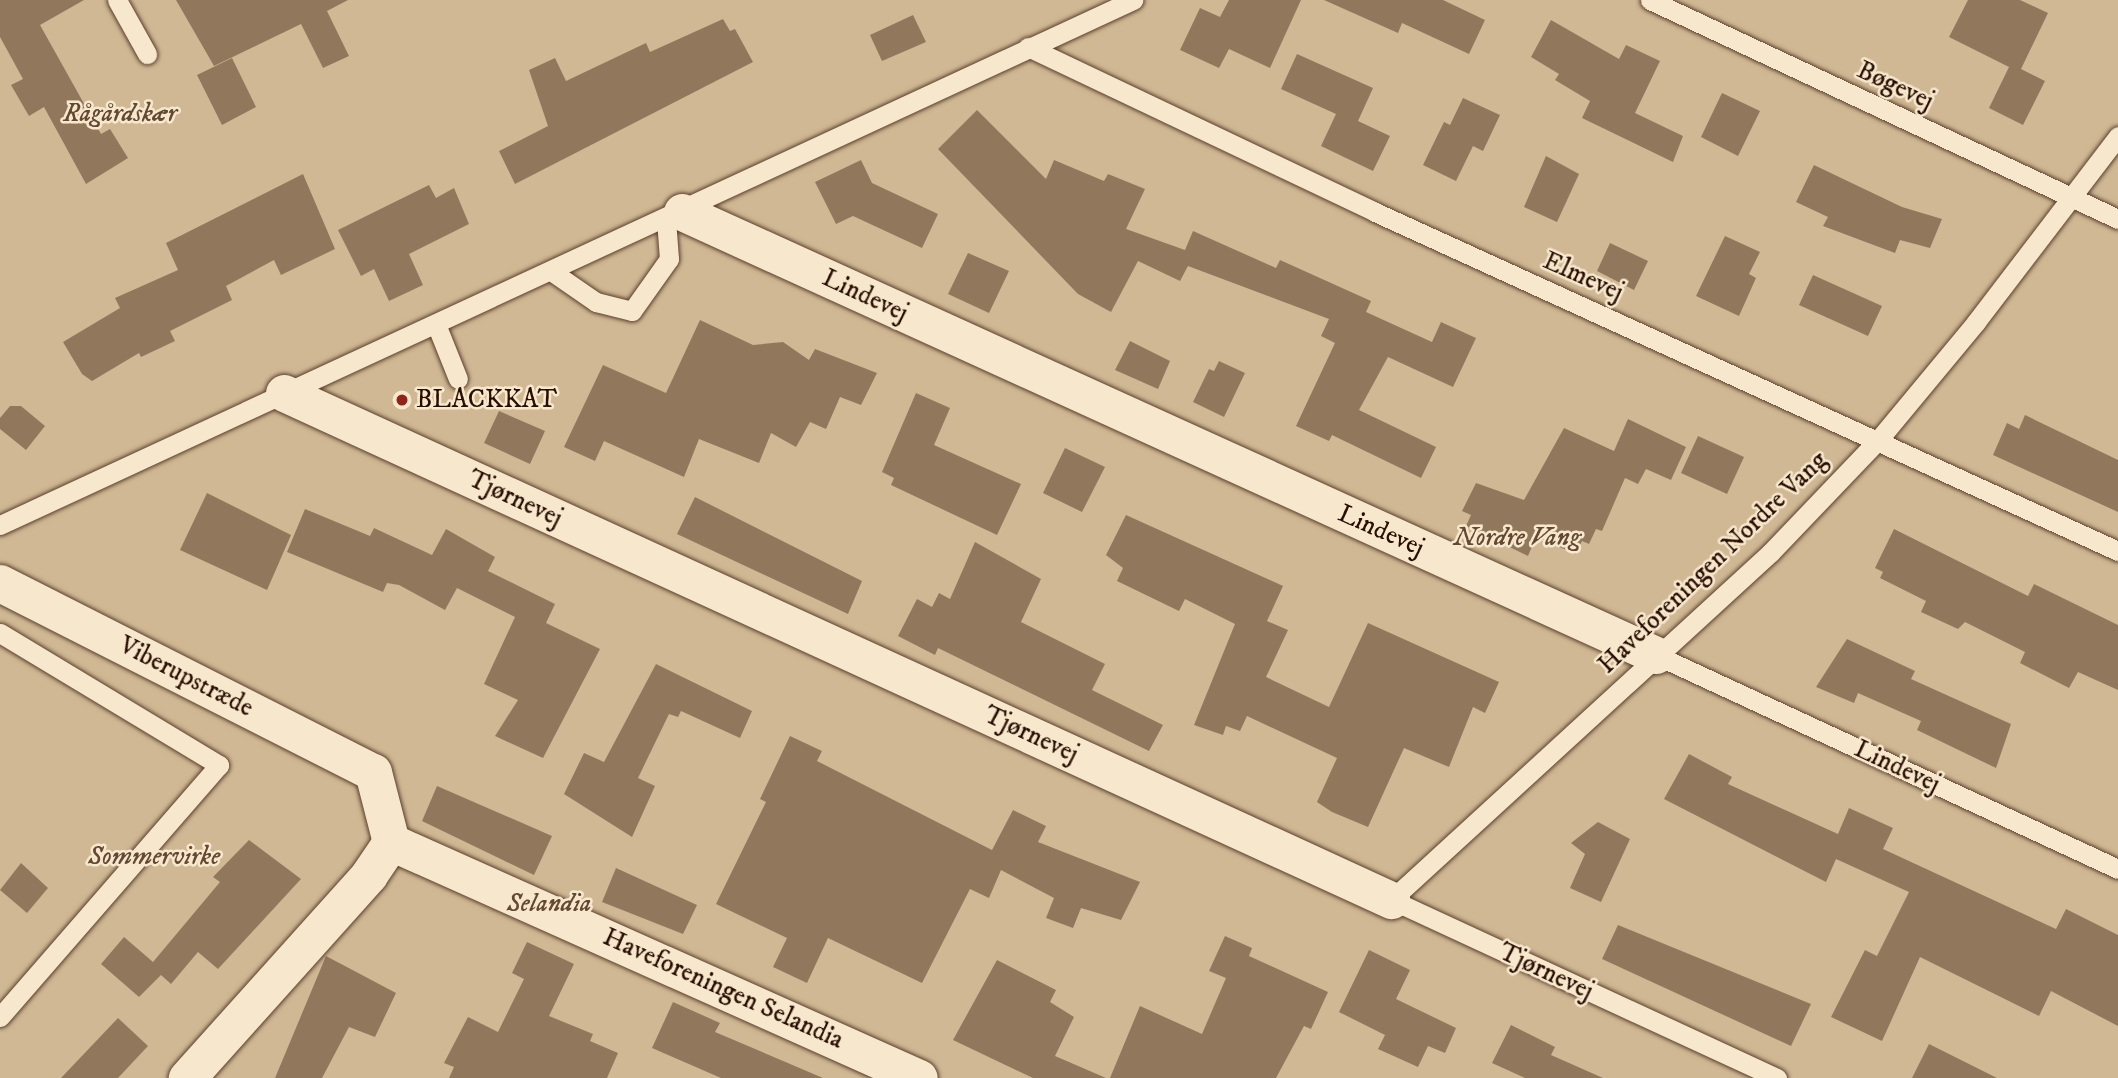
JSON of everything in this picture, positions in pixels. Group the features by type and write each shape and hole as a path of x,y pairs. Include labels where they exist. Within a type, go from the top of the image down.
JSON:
{"street":[{"name":"Lindevej","path":"674,215 1656,655"},
{"name":"Tjørnevej","path":"284,393 1391,900"},
{"name":"Viberupstræde","path":"0,583 373,772 391,842"},
{"name":"Haveforeningen Selandia","path":"391,842 906,1075"},
{"path":"187,1078 369,875 391,842"}],"lane":[{"path":"117,0 147,54"},
{"path":"0,525 1133,0"},
{"name":"Bøgevej","path":"1650,0 2118,219"},
{"name":"Elmevej","path":"1028,47 1375,212 1879,439 2118,551"},
{"name":"Haveforeningen Nordre Vang","path":"1391,900 1771,552 1879,439 2075,198 2118,136"},
{"path":"551,271 596,302 632,311 669,259 674,215"},
{"path":"436,324 458,379"},
{"path":"0,633 219,765 0,1017"},
{"name":"Lindevej","path":"1656,655 2118,869"},
{"name":"Tjørnevej","path":"1391,900 1777,1078"}],"green space":[{"name":"Nordre Vang","path":"0,0 2118,0 2118,1078 0,1078"}],"building":[{"path":"0,0 84,0 40,25 101,134 110,129 128,158 86,184 44,107 29,116 11,85 23,79 0,37"},
{"path":"176,0 348,0 327,11 349,56 323,68 301,24 214,66"},
{"path":"1229,0 1301,0 1270,68 1229,49 1219,68 1180,50 1200,8 1220,17"},
{"path":"1324,0 1443,0 1485,20 1469,54 1402,23 1398,33"},
{"path":"1968,0 2020,0 2048,13 2021,69 2045,81 2023,125 1989,108 2009,67 1949,37"},
{"path":"913,15 926,42 882,61 870,35"},
{"path":"723,19 730,31 735,29 753,62 515,184 499,151 548,126 529,70 555,58 566,81 646,43 650,52"},
{"path":"1551,20 1619,59 1626,45 1660,61 1635,113 1683,136 1673,162 1582,118 1590,101 1555,80 1559,74 1531,57"},
{"path":"1297,54 1373,88 1358,121 1390,136 1373,171 1321,146 1336,114 1281,89"},
{"path":"232,58 256,107 222,125 197,75"},
{"path":"1722,93 1760,111 1738,156 1701,137"},
{"path":"1463,98 1500,115 1483,151 1473,146 1456,181 1423,165 1444,122 1450,125"},
{"path":"977,110 1046,179 1054,160 1104,181 1108,174 1145,189 1126,229 1185,250 1193,231 1276,268 1280,260 1371,301 1366,312 1432,342 1441,322 1476,338 1453,387 1388,357 1359,410 1436,447 1421,478 1332,435 1329,441 1296,426 1335,343 1321,336 1329,319 1188,266 1180,281 1138,261 1111,312 1078,294 938,149"},
{"path":"1546,156 1579,174 1557,222 1524,207"},
{"path":"861,160 872,183 938,214 922,248 853,216 836,224 815,182"},
{"path":"1814,165 1902,207 1942,219 1930,248 1900,240 1895,253 1823,226 1828,217 1796,202"},
{"path":"303,174 335,249 281,275 274,260 226,286 232,300 170,331 175,341 141,357 139,353 92,381 82,374 63,342 120,308 115,298 178,270 166,243"},
{"path":"429,185 436,198 454,188 469,224 409,254 423,285 389,301 374,269 361,276 338,230"},
{"path":"1725,236 1760,252 1749,274 1756,278 1739,316 1696,296"},
{"path":"1610,243 1648,261 1634,290 1597,271"},
{"path":"968,253 1009,271 989,313 948,294"},
{"path":"1813,275 1882,306 1868,336 1799,305"},
{"path":"700,320 753,345 783,342 809,360 815,349 877,373 861,405 840,397 826,429 810,422 796,447 771,433 759,463 699,439 684,477 604,441 595,461 564,447 603,365 666,393"},
{"path":"1130,341 1170,361 1158,389 1115,370"},
{"path":"1219,361 1245,373 1224,417 1193,402 1209,369 1214,371"},
{"path":"916,393 950,408 934,445 1021,484 997,535 891,485 894,478 882,472"},
{"path":"10,406 21,406 45,426 26,450 0,429 0,418"},
{"path":"499,411 545,431 530,464 484,443"},
{"path":"2025,415 2118,460 2118,512 1993,455 2007,423 2019,429"},
{"path":"1628,419 1686,447 1671,480 1646,469 1638,484 1625,478 1602,531 1596,529 1589,544 1582,541 1576,554 1536,537 1528,556 1466,526 1471,515 1462,511 1476,483 1524,500 1564,428 1614,451"},
{"path":"1698,436 1744,457 1727,494 1681,473"},
{"path":"1065,448 1105,467 1082,512 1043,493"},
{"path":"207,493 291,535 267,590 180,550"},
{"path":"695,497 862,581 848,614 677,534"},
{"path":"305,509 370,536 374,528 432,555 446,529 495,557 488,571 555,604 546,623 600,649 543,758 495,736 518,700 484,684 515,617 457,588 445,610 399,585 387,583 383,592 287,552"},
{"path":"1126,515 1283,586 1267,621 1288,630 1266,677 1329,707 1368,623 1499,682 1485,713 1473,707 1449,767 1404,748 1368,827 1332,812 1317,802 1337,758 1247,716 1240,731 1226,726 1223,735 1194,725 1235,624 1185,599 1179,611 1117,581 1123,568 1106,555"},
{"path":"1894,529 2028,596 2034,584 2118,625 2118,690 2078,672 2069,688 2020,663 2025,652 1965,622 1958,629 1921,612 1926,601 1880,578 1883,572 1875,568"},
{"path":"975,542 1041,579 1021,622 1105,664 1092,690 1163,725 1149,751 938,648 935,655 898,636 917,599 932,607 939,593 950,599"},
{"path":"1847,639 1915,671 1911,679 2011,724 1996,768 1917,730 1921,721 1858,693 1854,703 1816,687"},
{"path":"656,664 752,711 740,738 681,711 678,717 669,714 638,778 655,786 632,837 564,794 584,753 604,762"},
{"path":"790,736 822,751 817,761 992,850 1013,810 1046,826 1038,842 1140,882 1121,920 1081,908 1073,928 1046,918 1054,898 1001,870 989,898 970,889 922,983 828,938 807,983 773,967 787,938 716,904 766,802 760,799"},
{"path":"1689,754 1732,777 1728,784 1838,834 1849,808 1893,828 1883,849 2056,929 2066,909 2118,935 2118,1026 2051,991 2039,1016 1920,957 1882,1041 1831,1017 1865,950 1877,956 1909,892 1836,859 1826,882 1664,799"},
{"path":"437,786 552,836 534,875 422,821"},
{"path":"1598,822 1630,839 1601,902 1570,888 1585,854 1571,843"},
{"path":"249,840 301,879 218,969 198,952 171,984 161,975 139,997 101,964 124,937 153,962 220,882 213,877"},
{"path":"21,863 48,888 27,913 0,890"},
{"path":"616,868 697,905 683,934 602,902"},
{"path":"1618,925 1811,1004 1791,1046 1602,959"},
{"path":"1225,936 1252,948 1249,956 1328,992 1311,1029 1304,1026 1276,1078 1110,1078 1140,1006 1202,1034 1226,978 1209,971"},
{"path":"527,942 574,964 549,1016 593,1034 590,1041 618,1053 607,1078 449,1078 454,1067 444,1063 468,1017 498,1032 524,979 512,973"},
{"path":"1369,950 1410,970 1396,999 1456,1028 1445,1053 1428,1046 1418,1067 1378,1049 1385,1035 1339,1012"},
{"path":"326,956 396,993 375,1037 349,1027 322,1078 275,1078"},
{"path":"997,960 1056,990 1050,1002 1074,1017 1055,1056 1106,1078 1033,1078 953,1040"},
{"path":"673,1002 720,1023 715,1032 823,1078 721,1078 652,1048"},
{"path":"118,1018 148,1046 118,1078 61,1078"},
{"path":"1511,1025 1555,1047 1551,1055 1603,1078 1525,1078 1492,1063"},
{"path":"1929,1044 1997,1078 1912,1078"}],"place":[{"name":"BLACKKAT","path":"402,400"}],"park label":[{"name":"Rågårdskær","path":"120,114"},
{"name":"Sommervirke","path":"154,857"},
{"name":"Selandia","path":"549,904"}]}
